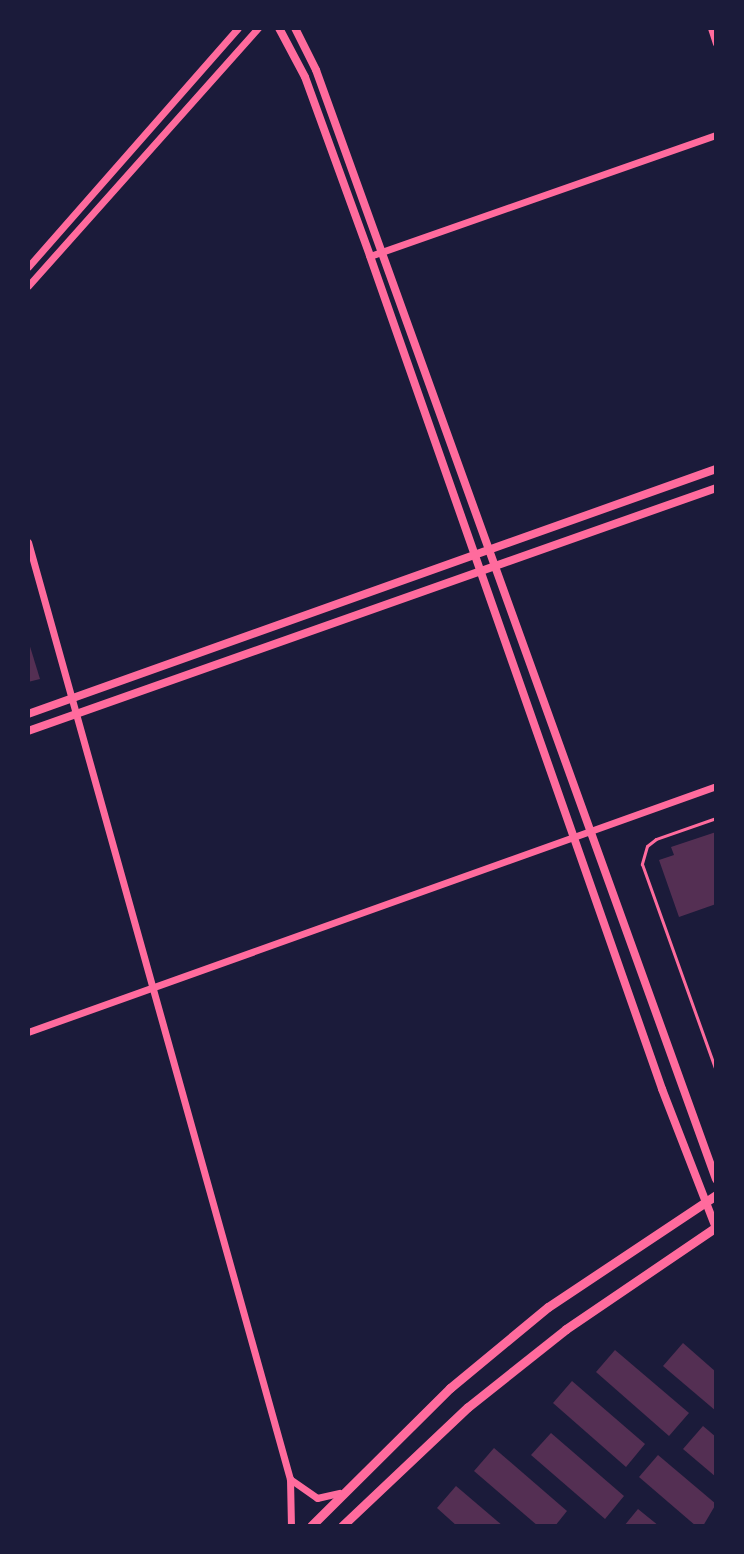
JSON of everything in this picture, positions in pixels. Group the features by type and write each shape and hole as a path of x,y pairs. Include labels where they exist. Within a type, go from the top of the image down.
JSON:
{"main road":[{"path":"279,28 305,77 662,1089 716,1228 566,1329 468,1407 357,1509 344,1526"},
{"path":"295,28 316,70 716,1179"},
{"path":"28,714 716,469"},
{"path":"28,731 716,488"},
{"path":"311,1526 339,1493 450,1388 548,1307 716,1195"}],"street":[{"path":"28,267 238,28"},
{"path":"28,286 258,28"},
{"path":"711,28 716,43"},
{"path":"370,256 716,135"},
{"path":"28,542 290,1479 291,1526"},
{"path":"28,1032 716,786"},
{"path":"290,1479 317,1498 339,1493"}],"lane":[{"path":"716,818 656,839 642,855 642,864 716,1071"}],"building":[{"path":"28,640 40,679 28,682"},
{"path":"716,832 716,904 679,917 659,860 674,855 671,847"},
{"path":"683,1343 716,1372 716,1411 663,1366"},
{"path":"615,1350 689,1413 669,1436 596,1372"},
{"path":"572,1381 645,1444 626,1467 553,1403"},
{"path":"703,1426 716,1437 716,1477 683,1449"},
{"path":"551,1433 624,1496 605,1519 531,1455"},
{"path":"494,1448 567,1511 555,1526 538,1526 474,1471"},
{"path":"658,1455 716,1504 703,1526 696,1526 639,1477"},
{"path":"456,1486 503,1526 457,1526 437,1508"},
{"path":"638,1509 659,1526 624,1526"}]}
